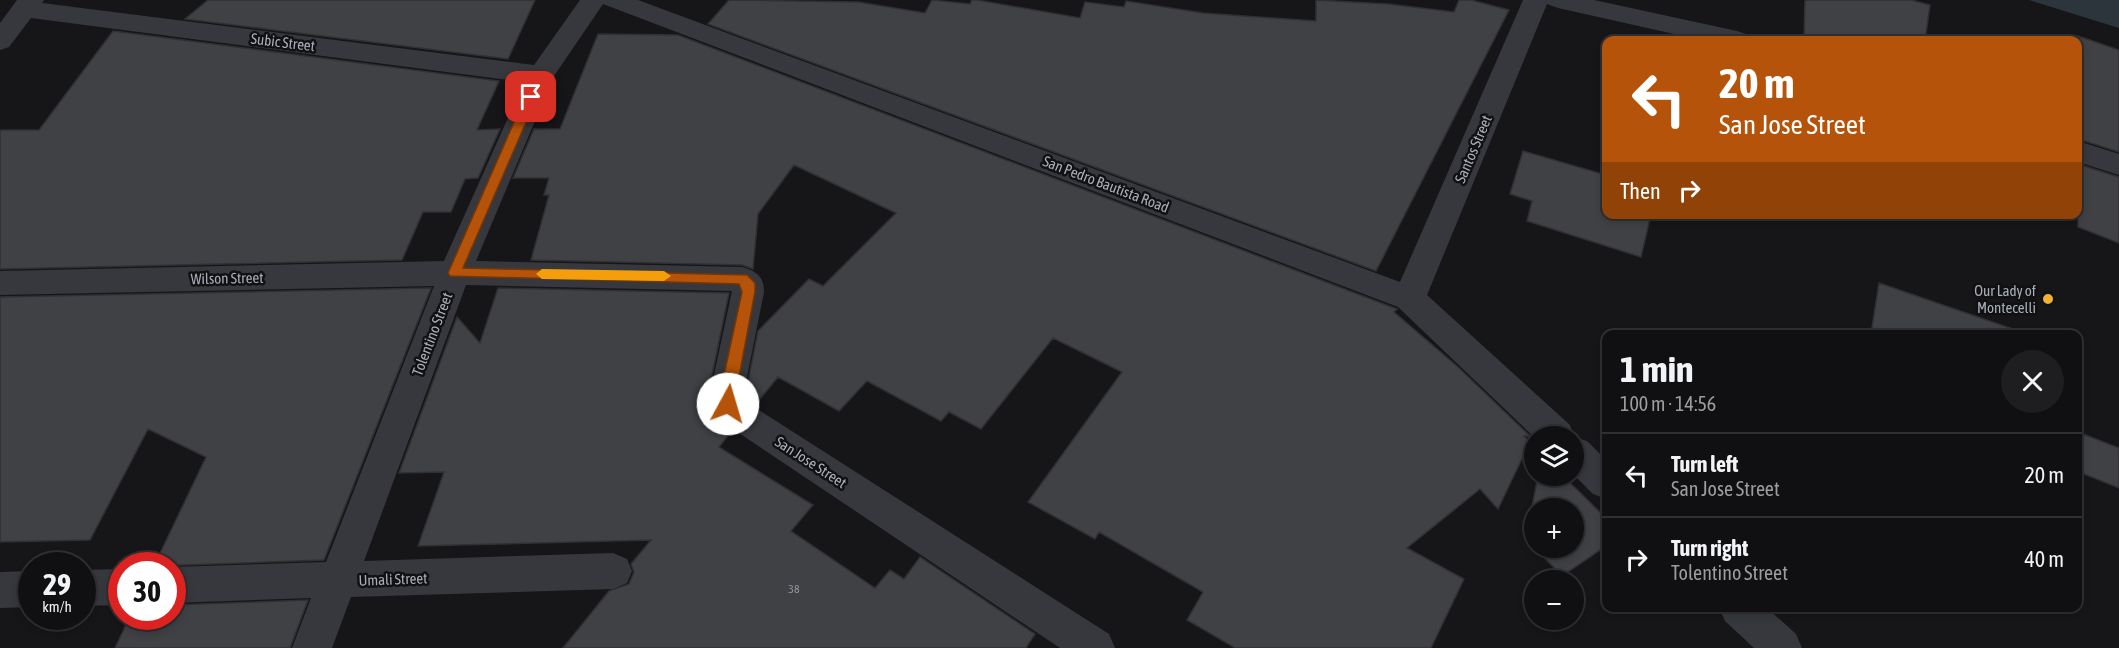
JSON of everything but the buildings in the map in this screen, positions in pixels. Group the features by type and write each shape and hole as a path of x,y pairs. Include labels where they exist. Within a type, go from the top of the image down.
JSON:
{"street":[{"name":"Tolentino Street","path":"312,648 455,273 541,75 593,0"},
{"name":"San Pedro Bautista Road","path":"613,0 1409,298 1546,426"},
{"name":"Santos Street","path":"1409,298 1536,0"},
{"path":"1558,0 1719,36"},
{"name":"Subic Street","path":"29,5 541,75"},
{"path":"0,41 29,5"},
{"path":"2082,152 2119,165"},
{"name":"Wilson Street","path":"0,283 455,273"},
{"name":"San Jose Street","path":"455,273 742,279 748,283 748,292 726,398 733,411 1095,648"},
{"path":"1584,462 1602,479"},
{"name":"Umali Street","path":"186,585 613,571"},
{"path":"0,590 18,589"},
{"path":"1742,612 1782,648"}],"shaded area":[{"path":"2029,0 2119,0 2119,28"}],"slow traffic":[{"path":"542,274 664,276"}],"place":[{"name":"Our Lady of Montecelli","path":"2048,299"}],"route":[{"path":"531,97 455,273 742,279 748,283 748,292 726,398 728,404"}]}
